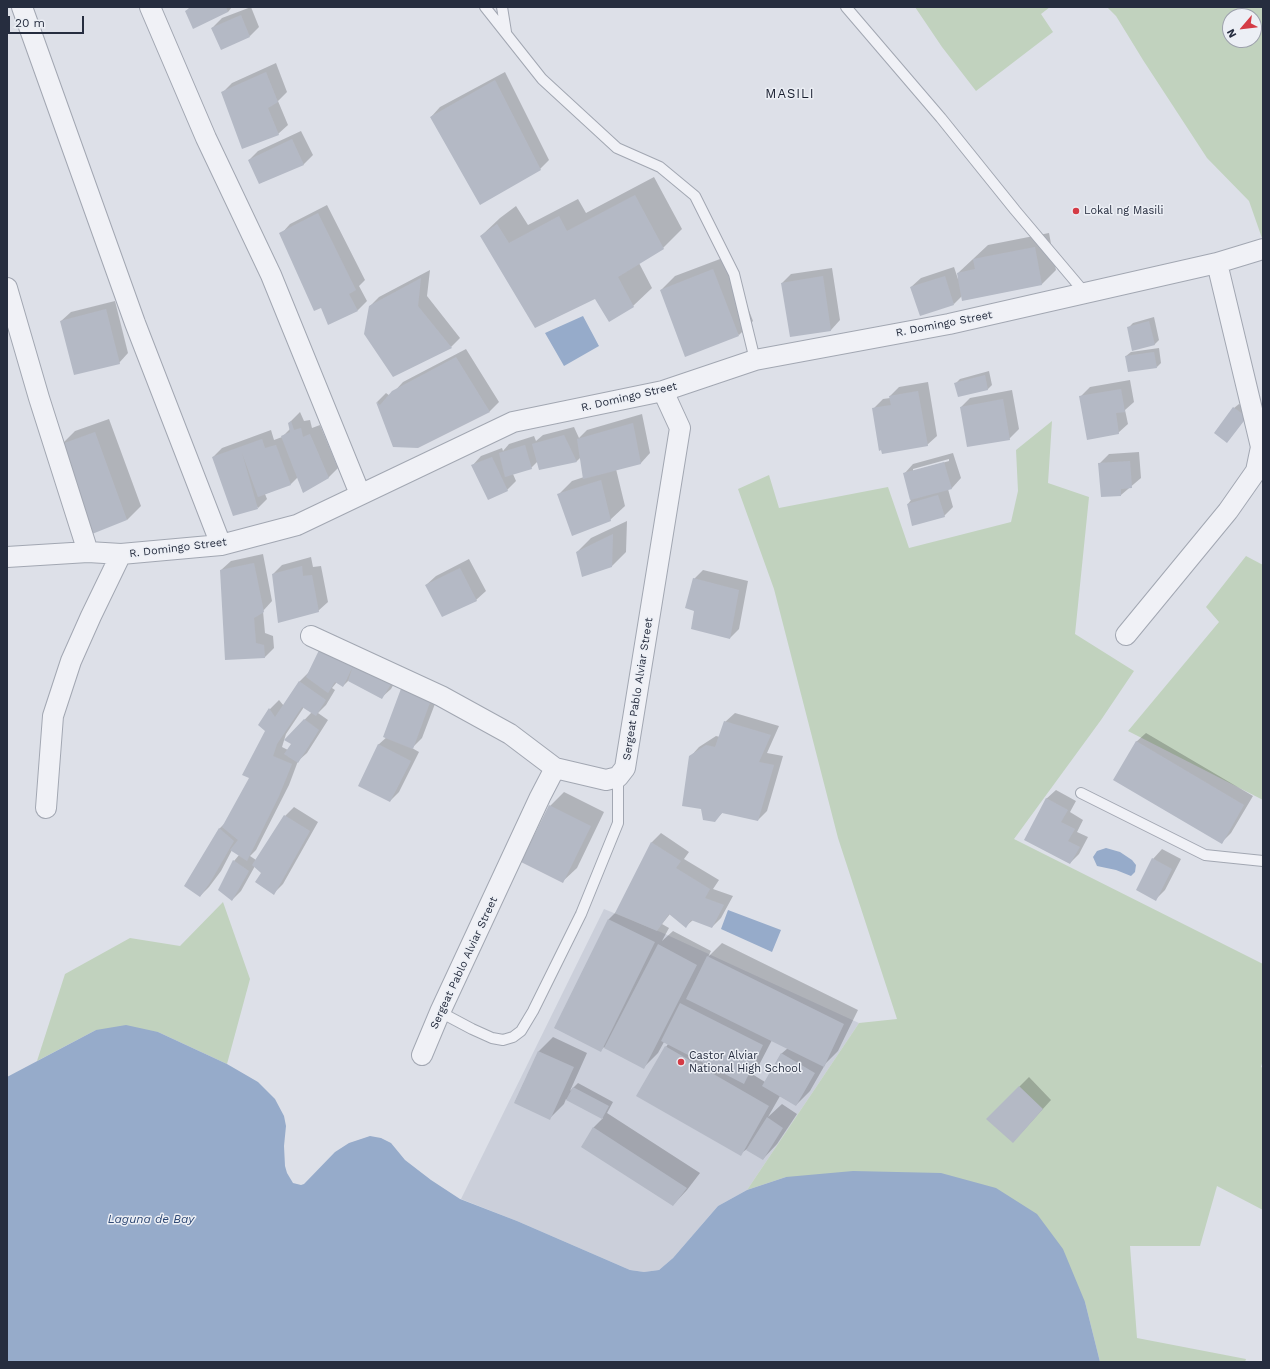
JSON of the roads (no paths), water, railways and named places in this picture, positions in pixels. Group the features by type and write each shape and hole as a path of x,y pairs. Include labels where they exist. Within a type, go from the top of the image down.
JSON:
{"street":[{"path":"22,7 135,323 221,545"},
{"path":"150,7 206,138 271,275 360,494"},
{"name":"R. Domingo Street","path":"7,557 88,552 121,554 221,545 297,525 513,422 664,391 756,360 949,324 1217,262 1263,249"},
{"path":"1126,635 1228,511 1256,471 1261,447 1217,262"},
{"path":"7,288 39,398 88,552"},
{"name":"Sergeat Pablo Alviar Street","path":"618,777 625,768 680,428 664,391"},
{"path":"46,808 54,716 71,661 121,554"},
{"path":"311,636 448,699 510,734 555,768 606,780 618,777"},
{"name":"Sergeat Pablo Alviar Street","path":"422,1055 440,1012 540,796 555,768"}],"lane":[{"path":"485,7 542,80 617,148 660,167 695,196 734,274 756,360"},
{"path":"502,7 507,34"},
{"path":"846,7 941,118 1015,210 1085,293"},
{"path":"440,1012 492,1038 502,1040 513,1038 521,1031 543,992 581,914 618,823 618,777"},
{"path":"1081,792 1205,855 1263,861"}],"water":[{"path":"583,316 599,346 564,366 545,333"},
{"path":"1106,848 1120,852 1132,860 1136,865 1135,872 1131,876 1116,870 1097,866 1093,857 1097,851"},
{"path":"728,910 781,930 772,952 721,929"},
{"name":"Laguna de Bay","path":"126,1025 158,1032 227,1064 258,1082 275,1099 284,1116 286,1126 284,1146 285,1166 293,1183 301,1185 304,1184 335,1152 349,1143 370,1136 381,1138 391,1143 405,1160 431,1180 460,1199 517,1221 630,1270 644,1272 659,1270 673,1258 718,1206 747,1190 786,1177 853,1171 941,1173 996,1188 1037,1214 1063,1249 1085,1302 1100,1362 7,1362 7,1077 96,1030"}],"place":[{"name":"Lokal ng Masili","path":"1076,211"},
{"name":"Castor Alviar National High School","path":"681,1062"}],"district":[{"name":"MASILI","path":"790,94"}]}
